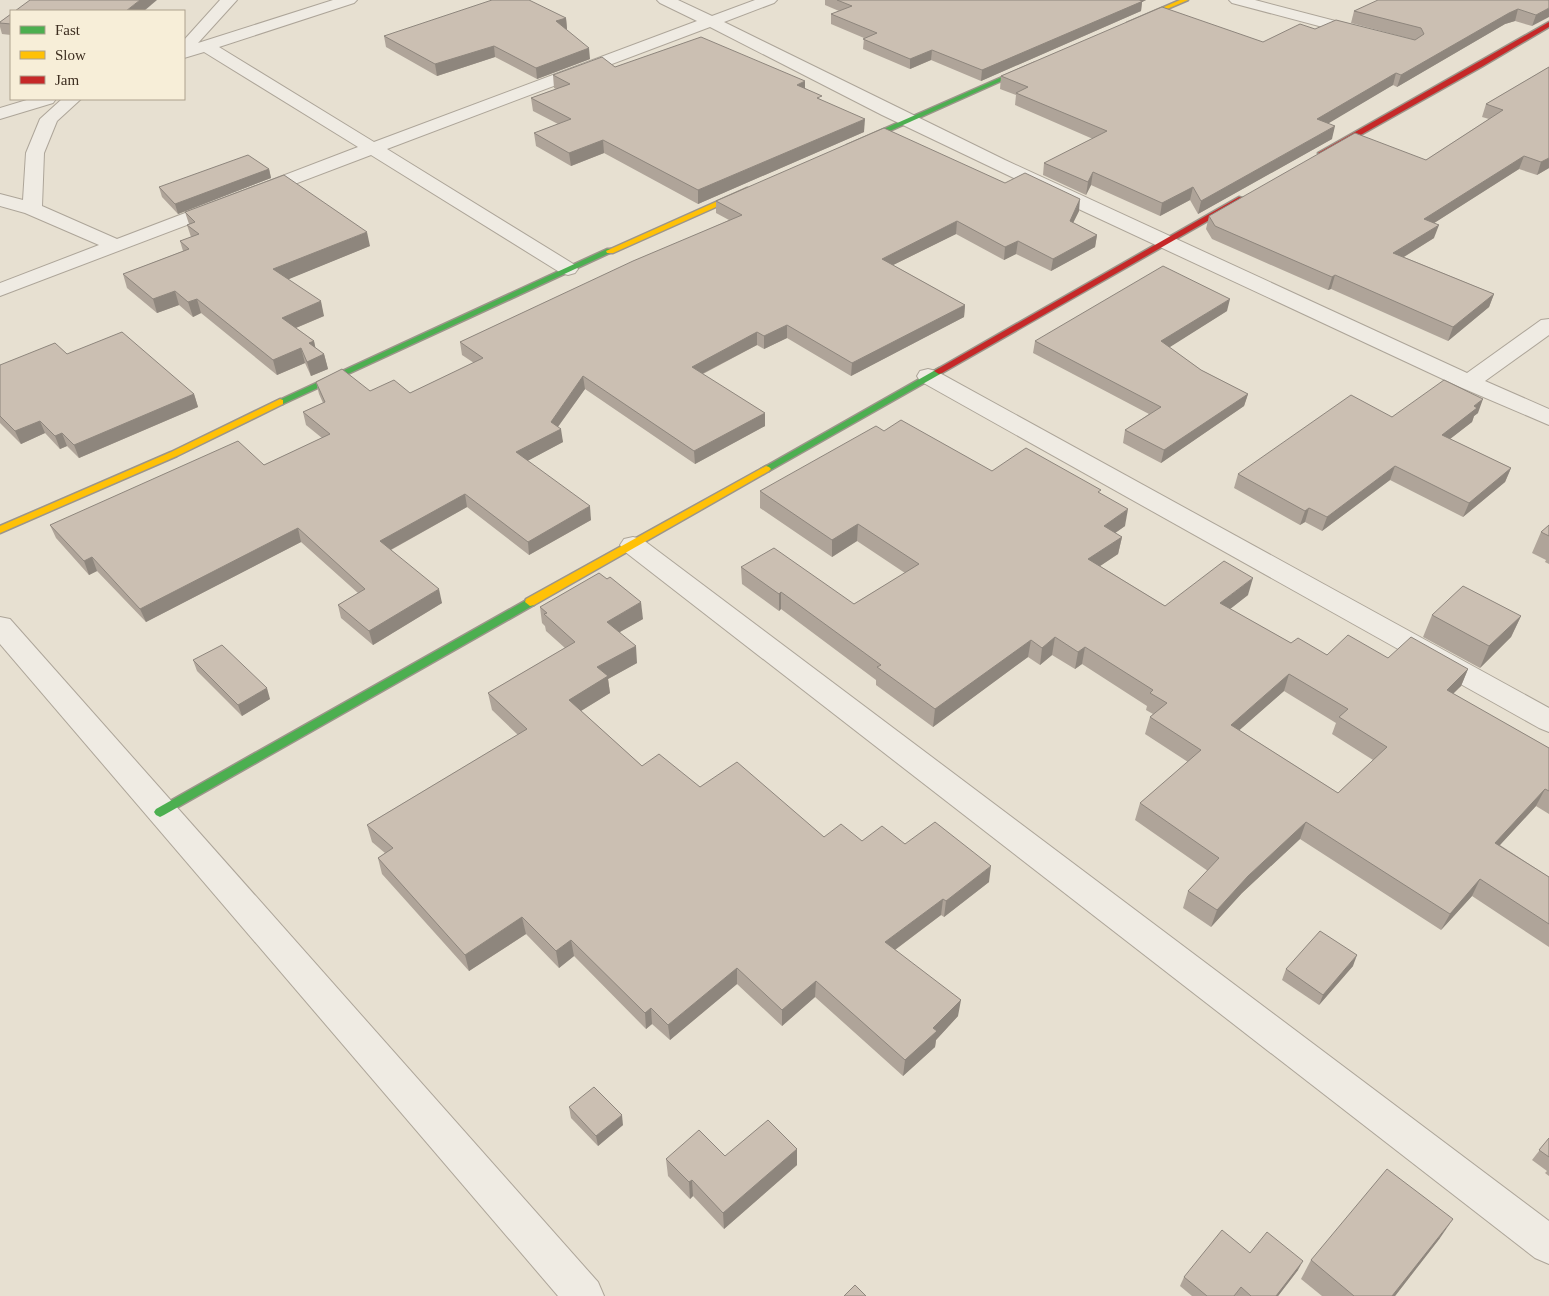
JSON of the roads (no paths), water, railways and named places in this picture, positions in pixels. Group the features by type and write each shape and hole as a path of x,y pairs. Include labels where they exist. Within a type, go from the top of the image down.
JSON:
{"street":[{"path":"185,48 229,0"},
{"path":"185,54 349,0"},
{"path":"665,0 711,14 906,121 1162,243 1549,418"},
{"path":"0,290 373,148 711,14 769,0"},
{"path":"1115,30 1185,0"},
{"path":"1237,0 1384,38"},
{"path":"1308,160 1488,61 1549,24"},
{"path":"206,46 568,269"},
{"path":"837,150 1052,58"},
{"path":"0,114 43,100"},
{"path":"32,209 35,153 49,119 71,100"},
{"path":"0,530 174,454 318,384 568,269 762,185"},
{"path":"160,812 1249,195"},
{"path":"0,200 32,209 117,246"},
{"path":"1468,382 1549,325"},
{"path":"928,376 1549,721"},
{"path":"633,545 1549,1245"},
{"path":"0,626 160,812 584,1296"}]}
